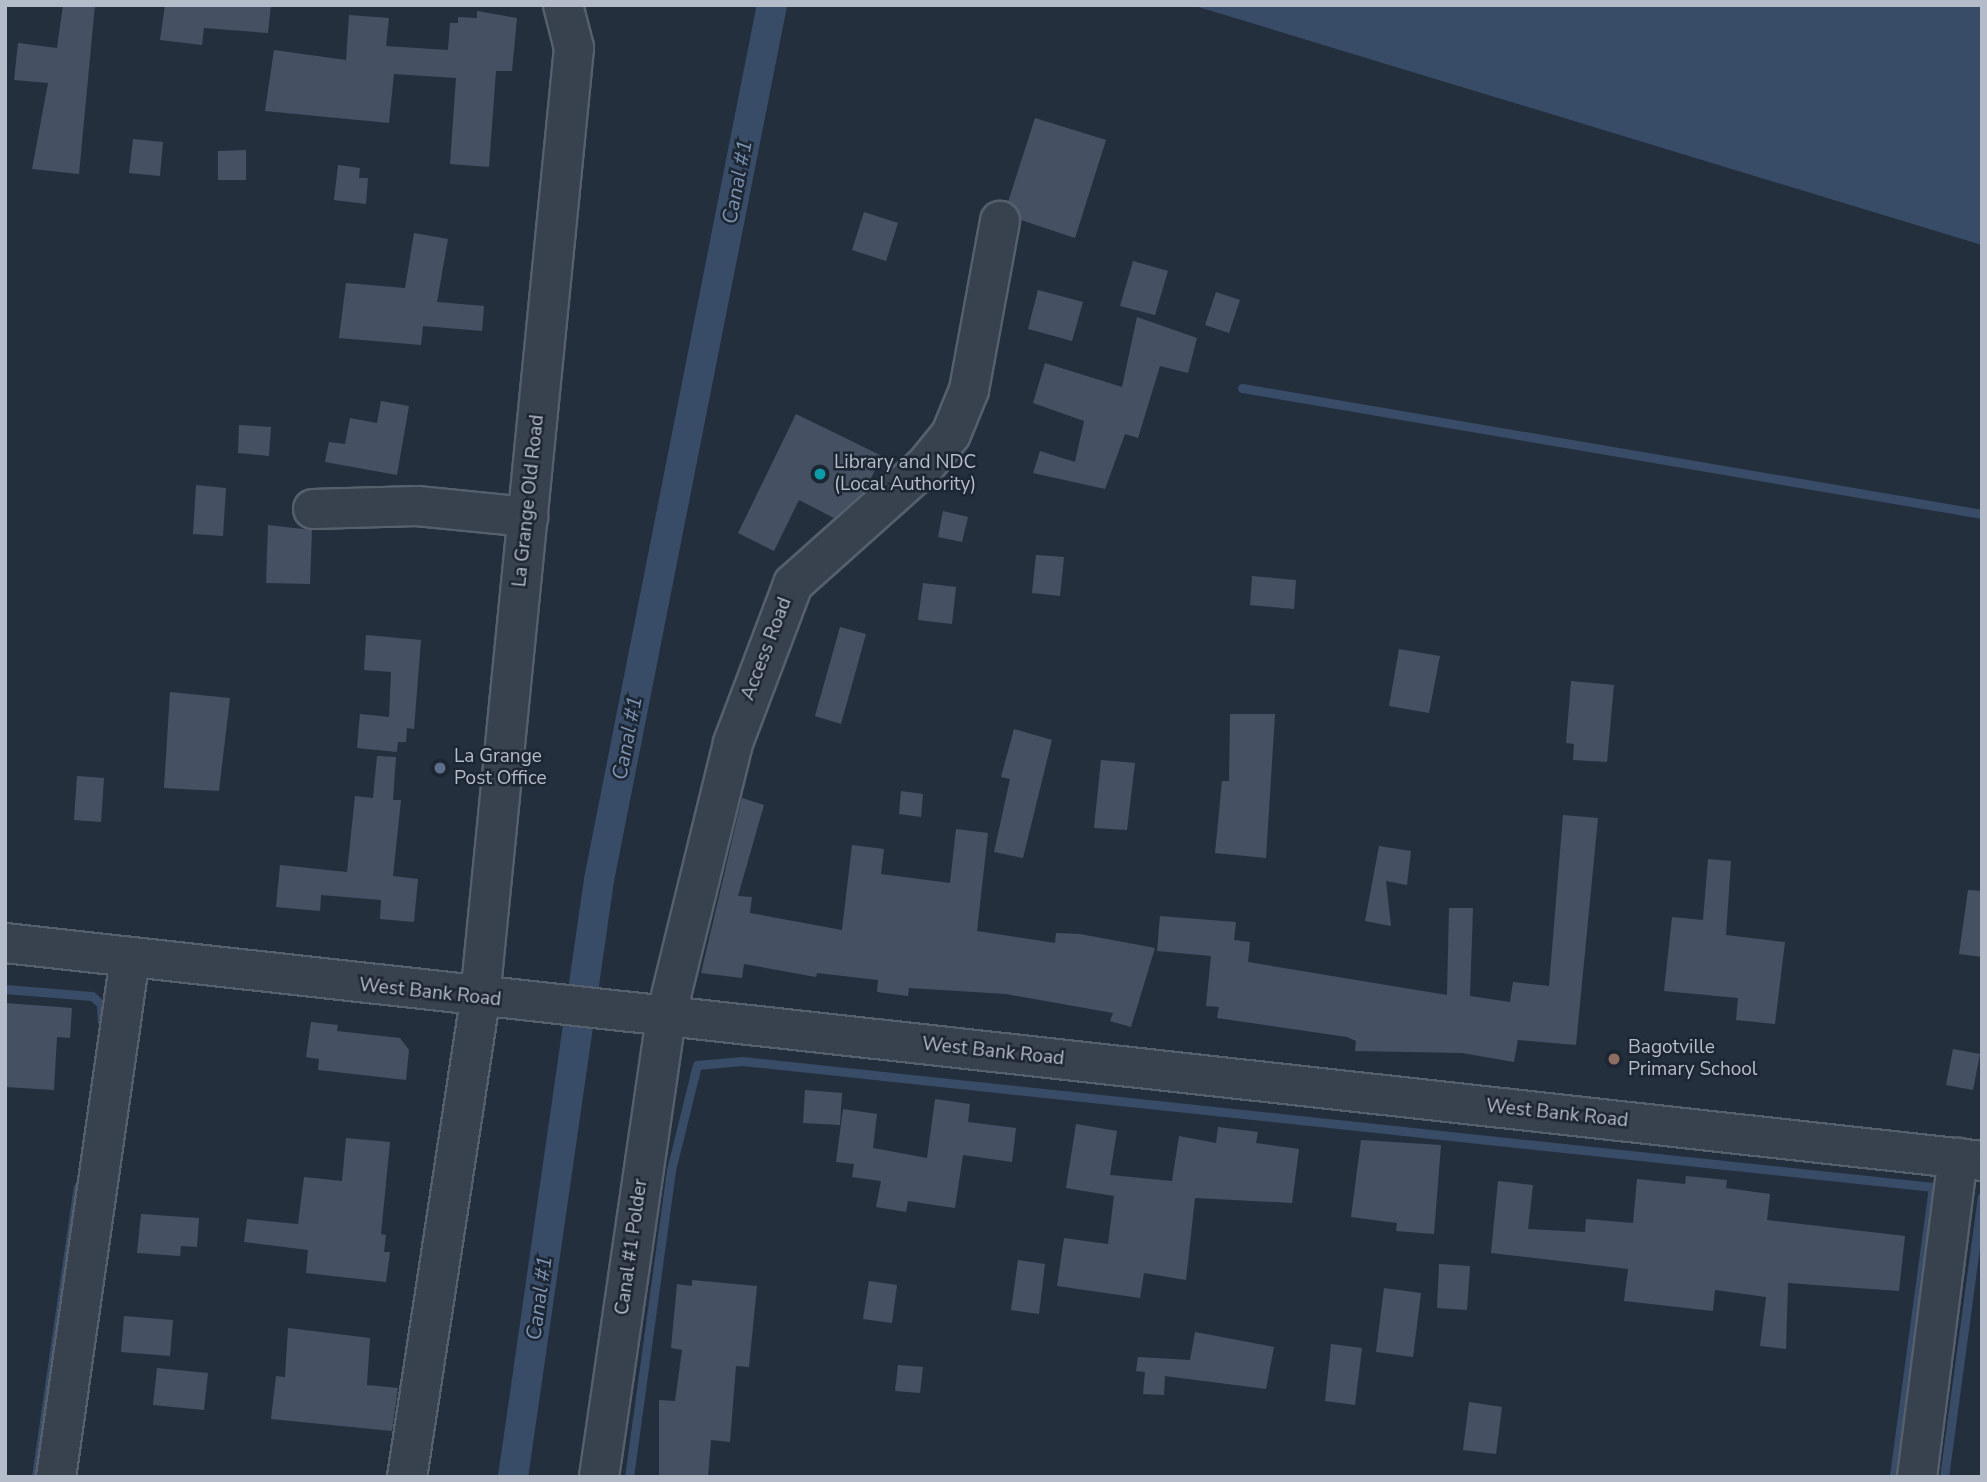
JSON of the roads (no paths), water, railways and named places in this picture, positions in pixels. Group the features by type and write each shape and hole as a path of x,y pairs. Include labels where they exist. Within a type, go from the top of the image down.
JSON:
{"street":[{"name":"La Grange Old Road","path":"407,1477 495,999 528,517 575,48 563,5"},
{"name":"Access Road","path":"647,1014 733,743 780,608 812,563 925,466 951,434 969,390 1000,221"},
{"path":"313,509 417,506 528,517"},
{"name":"West Bank Road","path":"5,943 1970,1160"},
{"path":"56,1477 130,958"},
{"name":"Canal #1 Polder","path":"599,1477 647,1014"},
{"path":"1917,1477 1970,1160"}],"water":[{"path":"1192,5 1982,5 1982,245"}],"waterway":[{"name":"Canal #1","path":"513,1477 599,880 772,5"},
{"path":"1242,388 1982,514"},
{"path":"5,989 92,996 101,1004 102,1021"},
{"path":"629,1477 671,1170 697,1065 742,1061 1933,1187 1894,1477"},
{"path":"36,1477 78,1187"},
{"path":"1944,1477 1982,1197"}],"place":[{"name":"Library and NDC (Local Authority)","path":"820,474"},
{"name":"La Grange Post Office","path":"440,768"},
{"name":"Bagotville Primary School","path":"1614,1059"}]}
